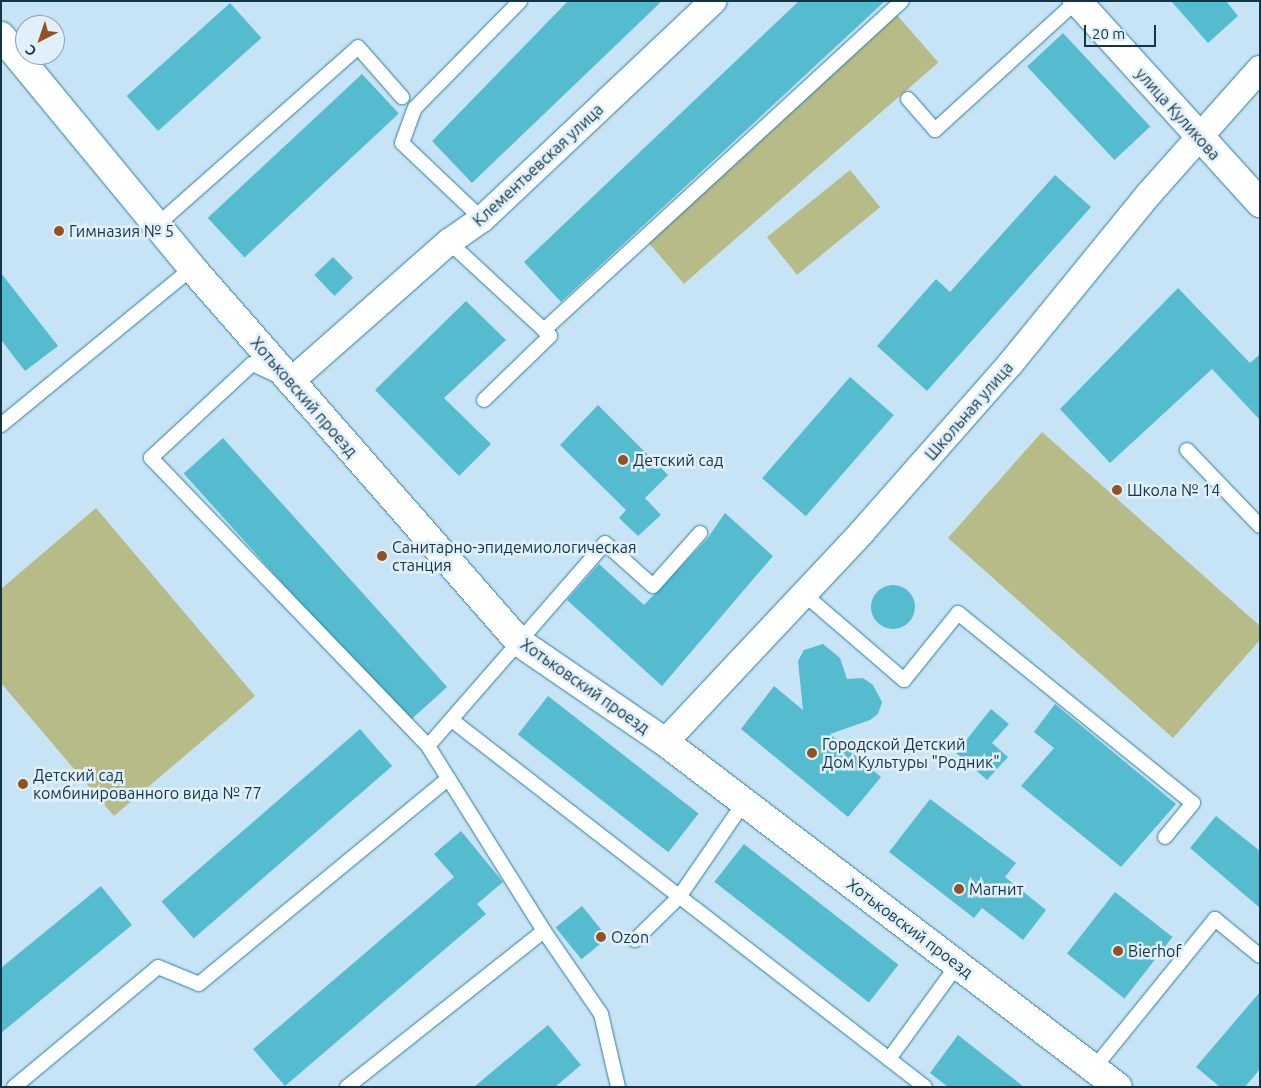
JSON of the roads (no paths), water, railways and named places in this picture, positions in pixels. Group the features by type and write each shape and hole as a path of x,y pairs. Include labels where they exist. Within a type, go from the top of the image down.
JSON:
{"main road":[{"name":"улица Куликова","path":"1077,1 1260,203"},
{"name":"Хотьковский проезд","path":"1,36 192,268 519,642 665,742 745,801 1118,1087"}],"street":[{"name":"Клементьевская улица","path":"290,382 449,242 482,219 713,1"},
{"name":"Школьная улица","path":"665,742 804,594 1011,363 1148,195 1260,69"}],"lane":[{"path":"482,219 402,143 415,108 520,1"},
{"path":"544,330 902,1"},
{"path":"908,99 935,130 1077,1"},
{"path":"157,225 358,47 402,97"},
{"path":"449,242 550,336 484,400"},
{"path":"1,425 192,268"},
{"path":"290,382 252,364 152,458 428,746 544,931 601,1014 618,1087"},
{"path":"1187,450 1260,526"},
{"path":"428,746 453,721 605,543 653,586 700,533"},
{"path":"804,594 904,680 958,613 1193,803 1165,837"},
{"path":"453,721 924,1087"},
{"path":"14,1087 158,967 199,984 448,779"},
{"path":"634,940 679,897 745,801"},
{"path":"1094,1068 1215,919 1260,956"},
{"path":"347,1087 544,931"},
{"path":"889,1059 958,964"}],"place":[{"name":"Гимназия № 5","path":"59,231"},
{"name":"Детский сад","path":"623,460"},
{"name":"Школа № 14","path":"1117,490"},
{"name":"Санитарно-эпидемиологическая станция","path":"382,556"},
{"name":"Городской Детский Дом Культуры \"Родник\"","path":"812,753"},
{"name":"Детский сад комбинированного вида № 77","path":"23,784"},
{"name":"Магнит","path":"959,889"},
{"name":"Ozon","path":"601,937"},
{"name":"Bierhof","path":"1118,951"}]}
